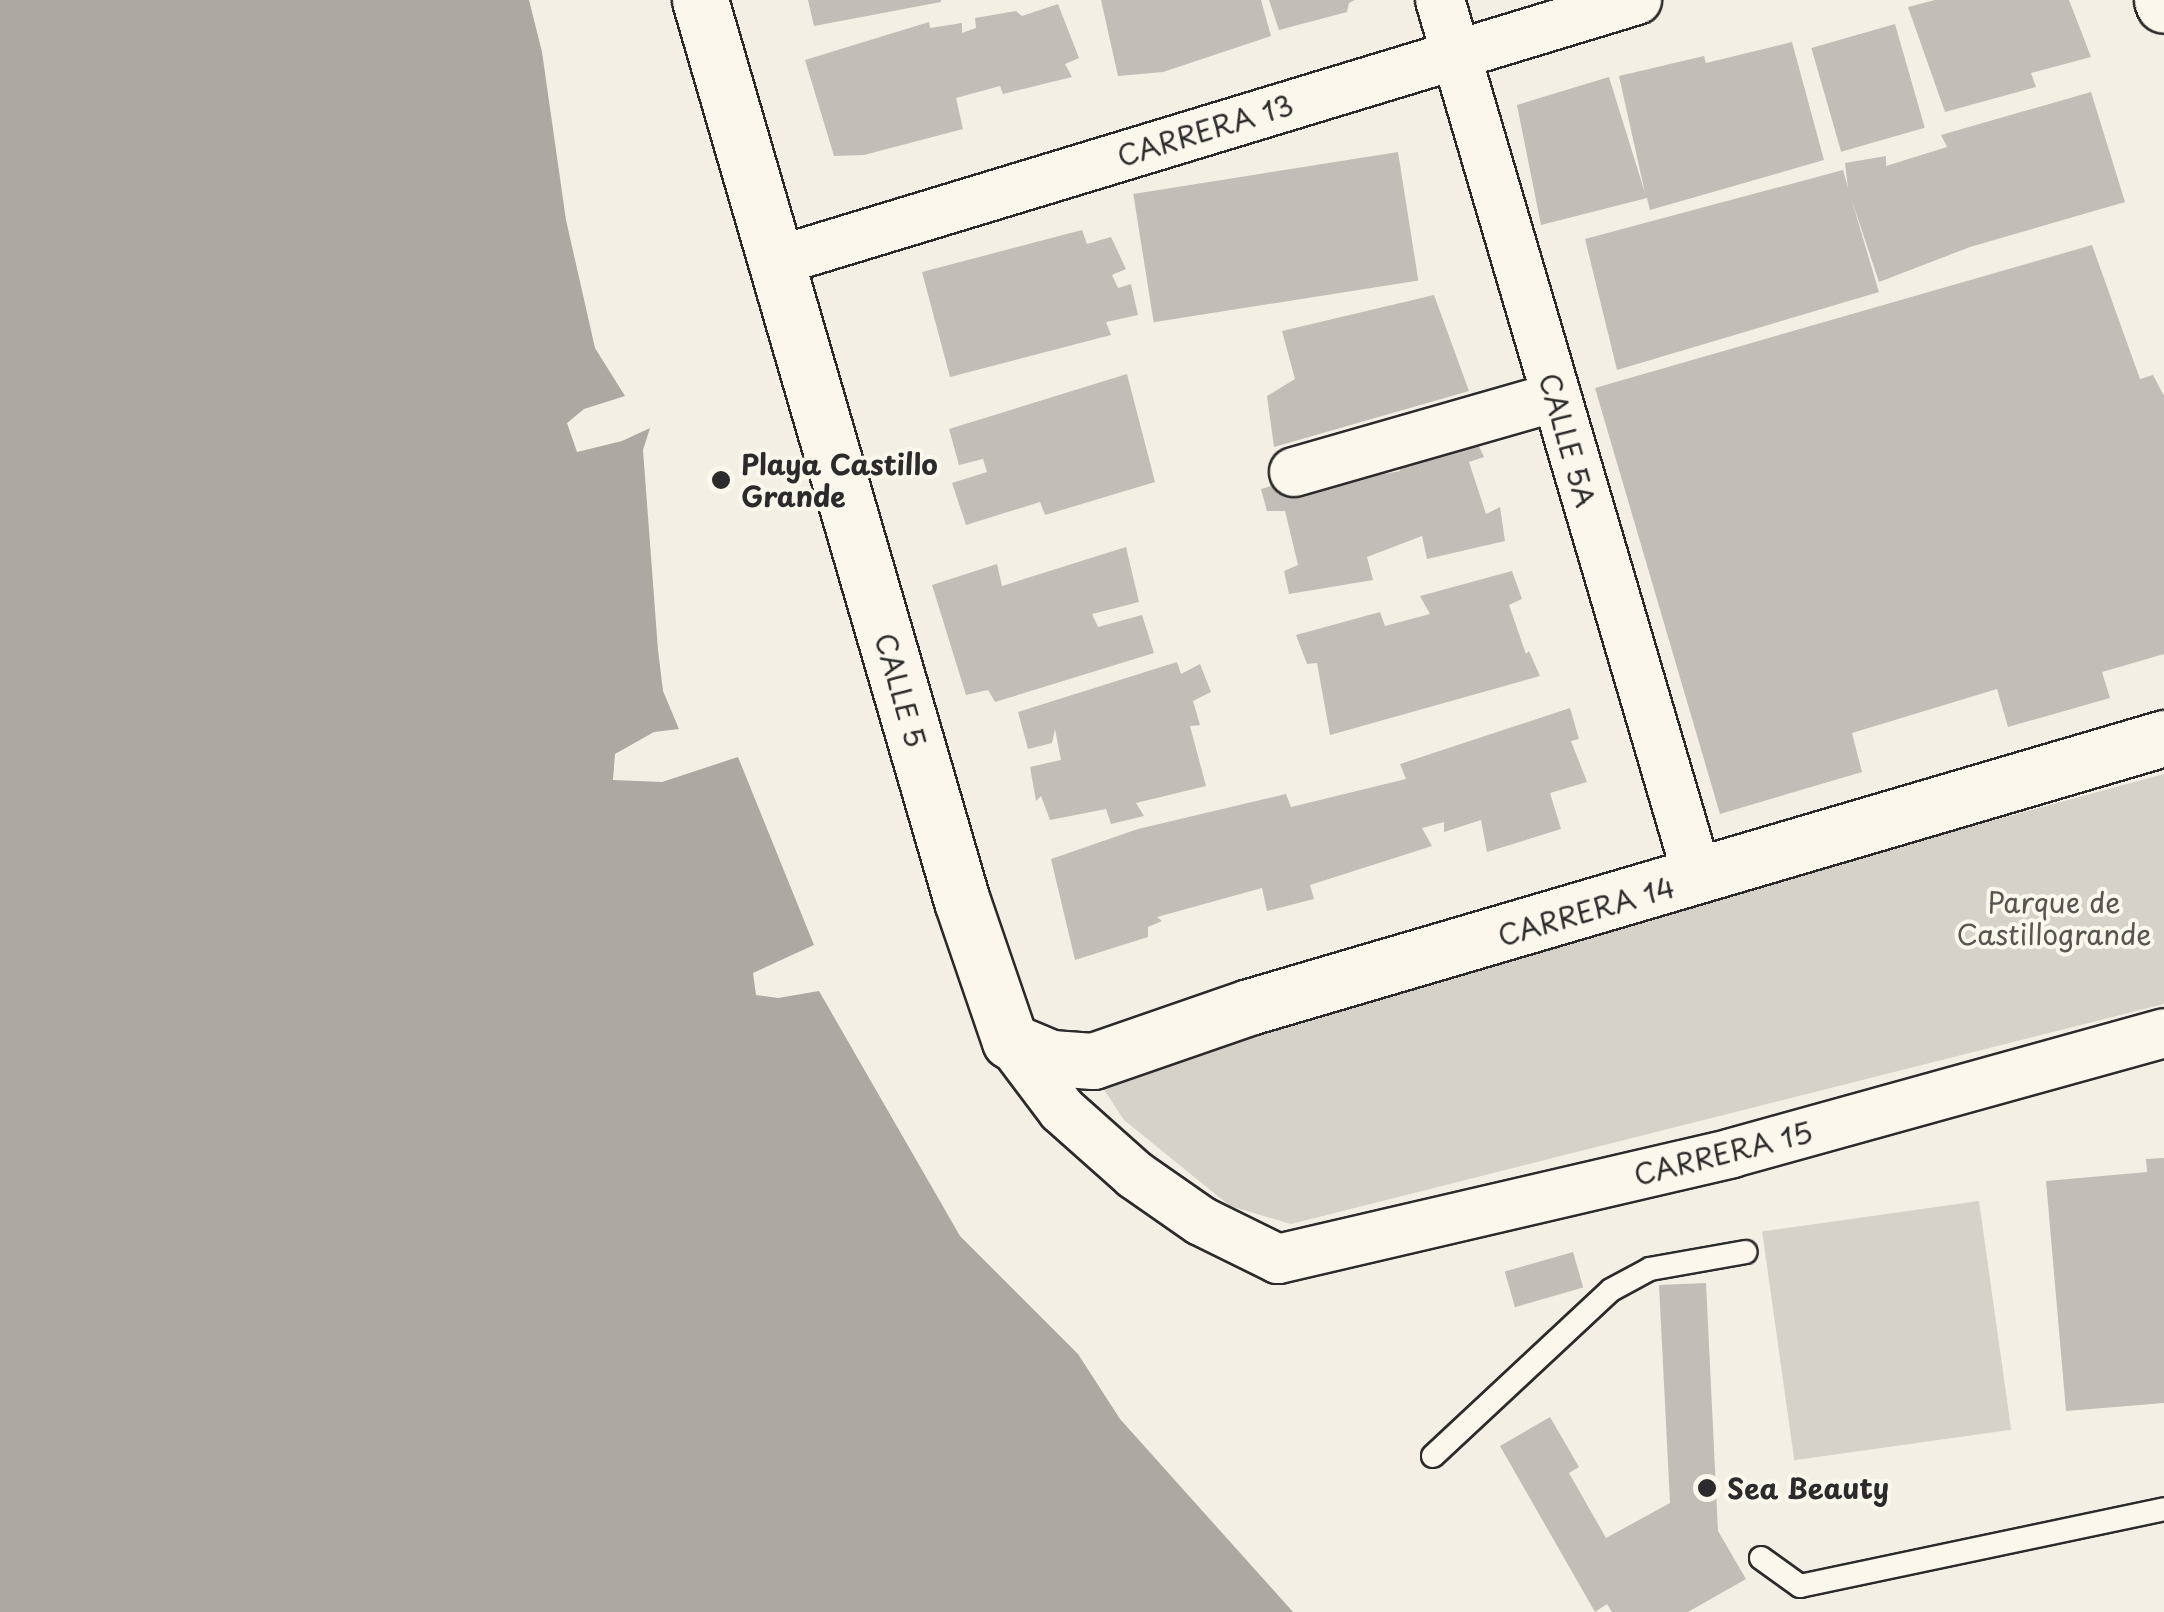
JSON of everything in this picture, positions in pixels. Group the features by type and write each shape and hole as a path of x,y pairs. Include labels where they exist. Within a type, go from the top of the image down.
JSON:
{"street":[{"name":"CALLE 5","path":"700,0 962,901 1010,1042 1062,1110 1134,1175 1201,1221 1278,1260"},
{"name":"CALLE 5A","path":"1440,0 1698,878"},
{"name":"CARRERA 13","path":"774,262 1638,0"},
{"path":"1294,472 1556,397"},
{"name":"CARRERA 14","path":"1010,1042 1051,1058 1094,1061 1249,1007 2164,738"},
{"name":"CARRERA 15","path":"1278,1260 1732,1153 2164,1033"}],"lane":[{"path":"1433,1456 1611,1290 1650,1269 1746,1252"},
{"path":"1761,1558 1800,1586 2164,1509"}],"green space":[{"name":"Parque de Castillogrande","path":"2164,774 2164,1004 1291,1224 1230,1206 1124,1120 1101,1085 1368,990"},
{"path":"1979,1201 2011,1430 1794,1460 1762,1231"}],"shaded area":[{"path":"0,0 529,0 542,52 566,220 595,348 625,396 584,409 567,423 577,452 622,441 650,428 643,450 658,650 663,691 679,729 654,732 615,754 613,780 662,782 738,757 814,945 753,973 756,995 778,998 819,991 960,1236 1078,1354 1120,1419 1293,1612 0,1612"}],"building":[{"path":"808,0 941,0 941,2 814,26"},
{"path":"1101,0 1261,0 1271,36 1163,72 1118,76"},
{"path":"1269,0 1355,0 1349,3 1347,12 1279,30"},
{"path":"1935,0 2069,0 2091,57 2031,73 2036,87 1945,112 1908,7"},
{"path":"1058,4 1079,58 1065,64 1072,77 1003,94 1000,86 956,98 963,129 864,155 834,156 805,60 929,22 930,28 962,23 962,33 976,28 975,18 1016,11 1022,16"},
{"path":"1895,24 1925,128 1841,152 1811,48"},
{"path":"1792,42 1824,160 1650,210 1647,198 1541,225 1517,105 1609,77 1645,193 1619,76 1704,56 1706,63"},
{"path":"2091,92 2125,202 1970,247 1879,282 1851,198 1879,292 1617,370 1585,239 1843,170 1848,188 1845,163 1886,156 1886,166 1947,147 1941,135"},
{"path":"1398,152 1418,280 1154,322 1133,194"},
{"path":"1082,230 1087,244 1111,237 1126,269 1112,275 1118,288 1131,284 1138,315 1106,322 1111,335 950,377 922,272"},
{"path":"2092,245 2140,379 2153,375 2164,396 2164,654 2102,672 2110,698 2008,727 1997,689 1852,733 1862,772 1720,814 1595,388"},
{"path":"1434,295 1469,391 1274,447 1267,396 1295,379 1282,331"},
{"path":"1127,374 1155,482 1045,515 1040,502 966,525 952,483 987,472 983,459 959,465 949,429"},
{"path":"1472,431 1484,457 1469,462 1486,514 1500,507 1505,541 1427,559 1422,536 1367,557 1373,580 1289,594 1284,571 1298,565 1285,511 1267,511 1261,489 1344,465 1350,480 1400,471 1395,448"},
{"path":"1126,547 1139,602 1092,614 1098,627 1142,615 1154,653 995,702 988,690 966,695 932,585 997,564 1002,586"},
{"path":"1512,571 1522,599 1509,605 1526,654 1529,651 1540,676 1330,735 1317,663 1307,664 1296,635 1380,612 1385,626 1430,614 1420,596"},
{"path":"1177,662 1181,674 1200,664 1211,692 1193,701 1200,725 1190,726 1206,786 1136,803 1144,816 1111,824 1106,809 1050,820 1041,796 1036,801 1030,767 1061,760 1055,729 1052,743 1028,749 1018,712"},
{"path":"1570,708 1579,739 1571,741 1587,782 1550,793 1561,829 1487,852 1481,820 1444,832 1444,822 1422,828 1432,846 1310,885 1314,899 1267,911 1262,888 1157,917 1162,921 1148,927 1148,937 1075,960 1051,859 1138,829 1286,794 1291,807 1406,779 1400,764"},
{"path":"2164,1158 2164,1403 2066,1411 2046,1181 2147,1172 2146,1159"},
{"path":"1573,1252 1583,1288 1515,1307 1505,1272"},
{"path":"1706,1283 1718,1531 1746,1579 1688,1612 1612,1612 1607,1604 1595,1612 1500,1446 1550,1417 1579,1467 1569,1473 1606,1538 1670,1503 1659,1285"}],"place":[{"name":"Playa Castillo Grande","path":"721,480"},
{"name":"Sea Beauty","path":"1707,1488"}]}
